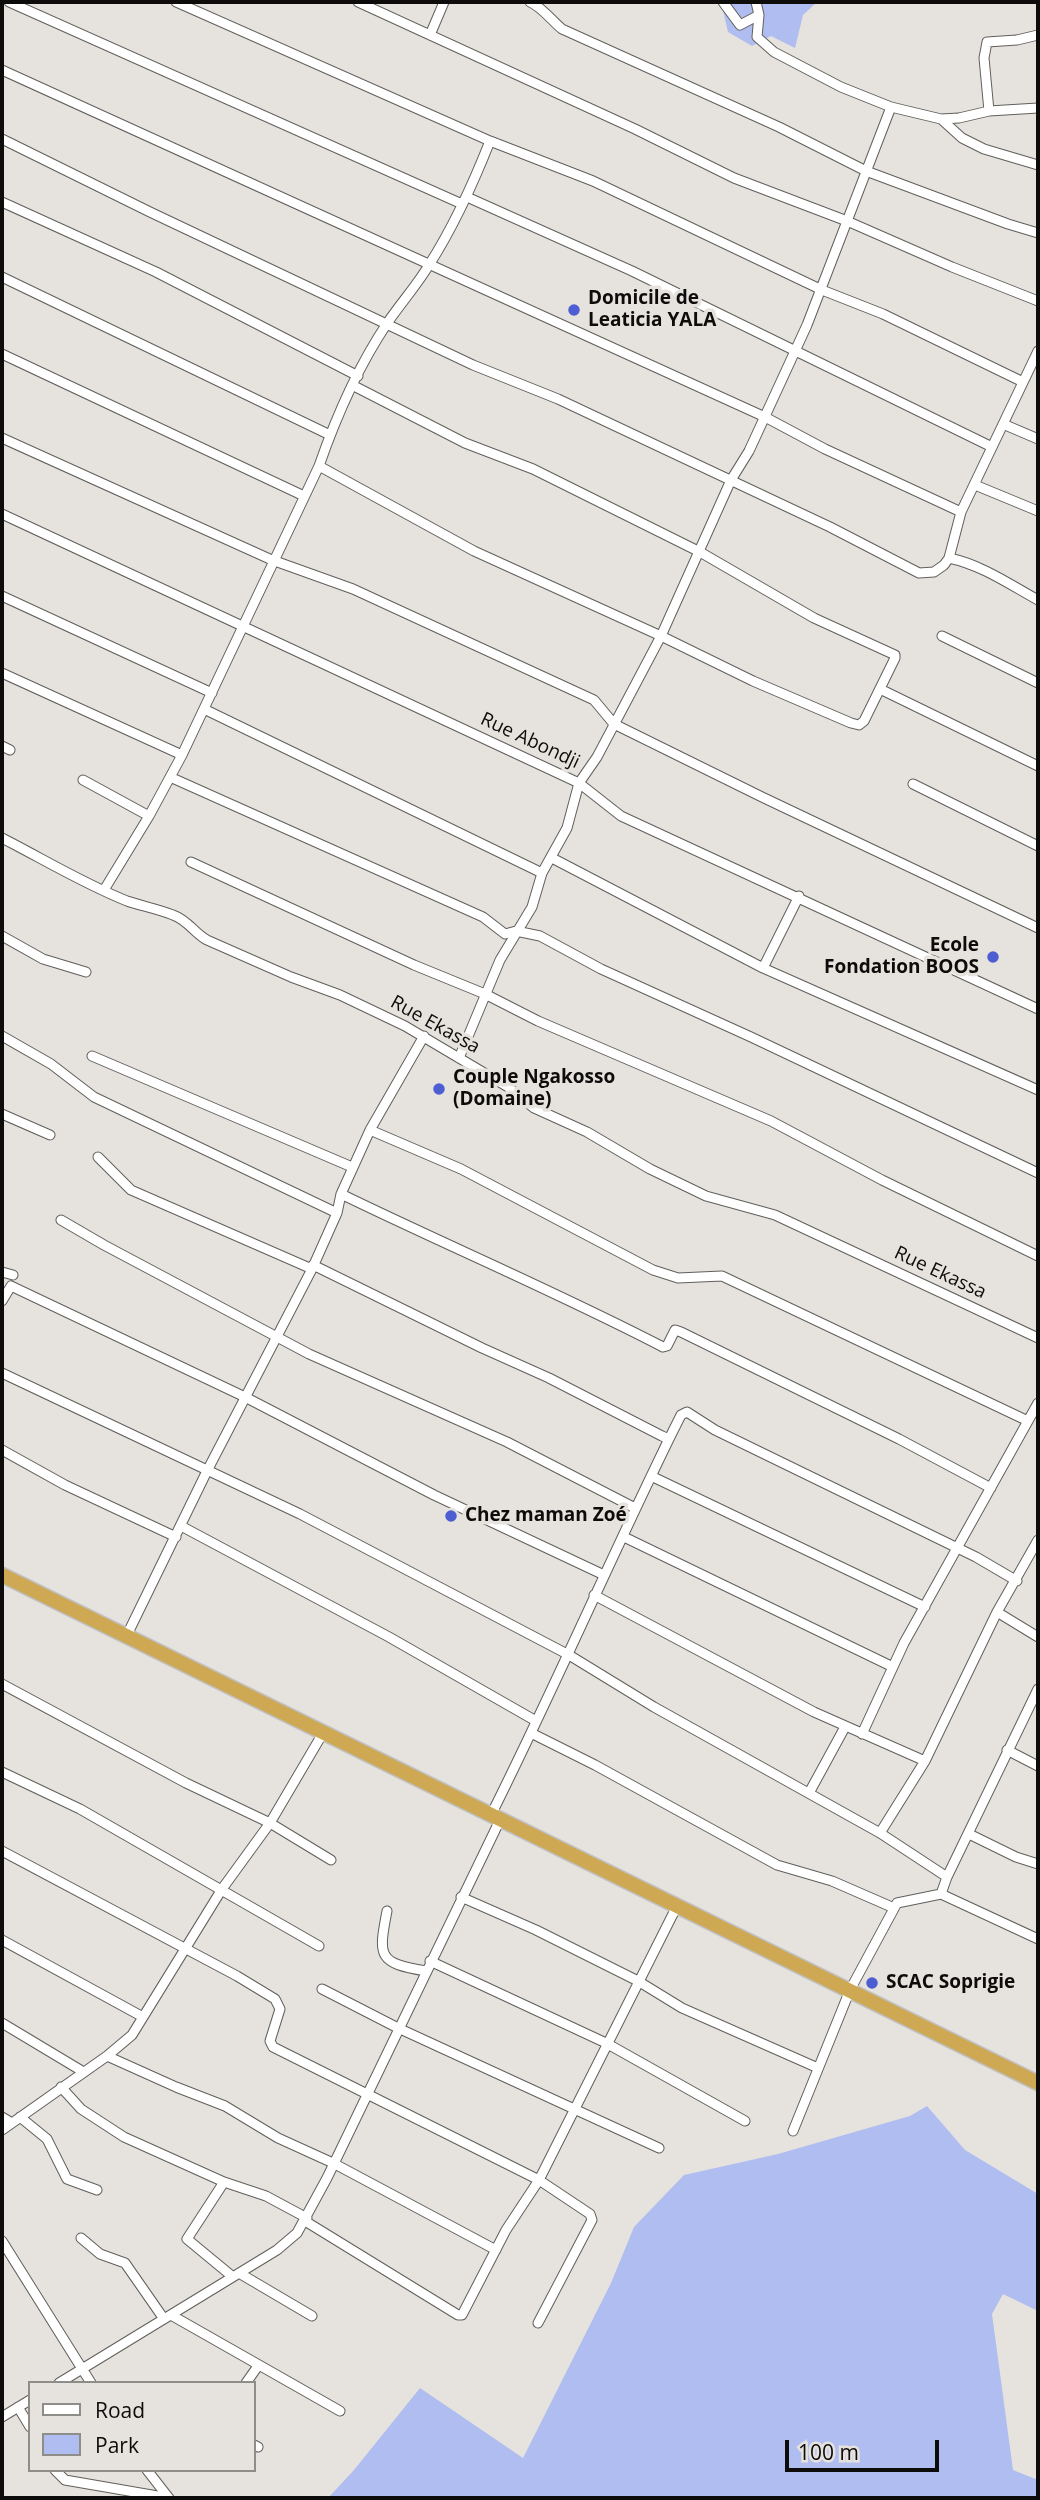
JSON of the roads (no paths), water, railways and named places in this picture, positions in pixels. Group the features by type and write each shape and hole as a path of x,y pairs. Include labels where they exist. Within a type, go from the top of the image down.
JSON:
{"highway":[{"path":"2,1576 1038,2083"}],"street":[{"path":"9,2 632,271 992,447"},
{"path":"176,2 490,141 593,181 822,290 883,314 1023,382"},
{"path":"358,2 635,129 734,178 847,221 1038,301"},
{"path":"430,35 444,2"},
{"path":"530,2 537,5 562,29 755,116 866,171 1038,233"},
{"path":"723,2 740,24 759,15"},
{"path":"756,2 759,15 757,37 774,52 841,87 891,107 941,119 989,111 1038,108"},
{"path":"989,111 984,58 987,42 1038,35"},
{"path":"2,70 765,417 825,450 961,512"},
{"path":"459,1058 485,994 516,931 532,907 542,873 567,828 579,783 661,636 731,480 765,417 822,290 891,107"},
{"path":"941,119 962,138 984,149 1038,165"},
{"path":"2,139 473,365 558,399 731,480 919,573 934,572 949,558 961,512 1038,353"},
{"path":"104,891 182,755 272,560 319,466 330,435 358,376 387,324 429,265 465,201 490,141"},
{"path":"2,202 156,272 358,376"},
{"path":"2,277 330,435"},
{"path":"2,354 304,496"},
{"path":"319,466 474,551 753,681 852,723 859,725 864,721 895,656 814,618 700,552 533,469 465,443 354,386"},
{"path":"1003,424 1038,439"},
{"path":"2,438 272,560 353,589 594,700 614,724 1038,928"},
{"path":"975,485 1038,512"},
{"name":"Rue Abondji","path":"2,514 579,783 621,816 799,896 1038,1009"},
{"path":"949,558 969,562 1038,600"},
{"path":"2,596 212,692"},
{"path":"942,636 1038,683"},
{"path":"2,673 182,755"},
{"path":"880,689 1038,766"},
{"path":"204,709 542,873"},
{"path":"170,777 483,917 505,934 516,931 540,936 601,969 1038,1173"},
{"path":"83,780 149,816"},
{"path":"913,784 1038,845"},
{"name":"Rue Ekassa","path":"2,838 104,891 153,910 172,914 192,926 207,940 340,995 424,1036 508,1087 534,1108 587,1132 650,1169 706,1196 775,1214 1038,1338"},
{"path":"552,858 763,968 1038,1090"},
{"path":"191,862 414,965 485,994 538,1021 771,1121 883,1180 1038,1256"},
{"path":"763,968 799,896"},
{"path":"2,936 43,958 86,972"},
{"path":"2,1036 51,1064 94,1097 337,1213"},
{"path":"126,1637 207,1471 312,1267 337,1213 341,1194 370,1129 424,1036"},
{"path":"92,1056 352,1167"},
{"path":"2,1114 50,1135"},
{"path":"370,1129 472,1175 653,1270 678,1278 722,1276 1028,1421"},
{"path":"98,1157 131,1190 312,1267 549,1377 669,1438"},
{"path":"341,1194 455,1248 502,1267 663,1348 667,1346 675,1330 681,1332 899,1439 991,1488"},
{"path":"61,1220 277,1338 539,1457 635,1508"},
{"path":"2,1272 13,1275"},
{"path":"2,1301 11,1286 245,1397 434,1495 604,1575"},
{"path":"2,1373 300,1514 569,1655 654,1707 880,1833 947,1877"},
{"path":"862,1734 904,1643 1038,1403"},
{"path":"62,2381 276,2250 297,2233 306,2219 461,1897 536,1721 681,1415 687,1412 715,1430 976,1557 1017,1581"},
{"path":"2,1450 65,1485 176,1537"},
{"path":"651,1476 925,1607"},
{"path":"181,1526 389,1637 536,1721"},
{"path":"624,1537 893,1667"},
{"path":"880,1833 925,1761 997,1612 1038,1540"},
{"path":"594,1595 845,1727 925,1761"},
{"path":"997,1612 1038,1637"},
{"path":"2,1684 186,1783 270,1823 331,1860"},
{"path":"941,1894 1038,1689"},
{"path":"809,1793 845,1727"},
{"path":"2,2130 82,2071 107,2056 132,2035 222,1889 270,1823 323,1733"},
{"path":"531,1733 777,1865 832,1881 894,1908"},
{"path":"1007,1750 1038,1766"},
{"path":"2,1772 80,1809 318,1946"},
{"path":"969,1834 1016,1857 1038,1864"},
{"path":"2,1852 275,1999 280,2009 270,2041 273,2047 539,2180 592,2217 538,2323"},
{"path":"793,2131 850,1990 900,1901 941,1894 1038,1939"},
{"path":"461,1897 536,1930 638,1981 682,2008 818,2068"},
{"path":"61,2087 81,2109 111,2130 224,2182 266,2196 458,2315 464,2313 515,2215 539,2180 677,1906"},
{"path":"387,1911 381,1940 386,1957 394,1965 426,1971"},
{"path":"2,1940 143,2017"},
{"path":"430,1961 606,2043 745,2121"},
{"path":"322,1989 398,2028 659,2148"},
{"path":"2,2023 82,2071"},
{"path":"107,2056 225,2106 278,2138 333,2163 496,2250"},
{"path":"2,2117 16,2120 47,2139 67,2179 97,2190"},
{"path":"224,2182 187,2239 236,2275 312,2316"},
{"path":"81,2238 97,2252 125,2263 167,2317 340,2411"},
{"path":"2,2241 89,2381"},
{"path":"247,2381 258,2366"},
{"path":"2,2417 28,2401"},
{"path":"18,2407 28,2424"},
{"path":"57,2472 65,2480 169,2498"},
{"path":"149,2472 169,2498"}],"place":[{"name":"Domicile de Leaticia YALA","path":"574,310"},
{"name":"Ecole Fondation BOOS","path":"993,957"},
{"name":"Couple Ngakosso (Domaine)","path":"439,1089"},
{"name":"Chez maman Zoé","path":"451,1516"},
{"name":"SCAC Soprigie","path":"872,1983"}]}
